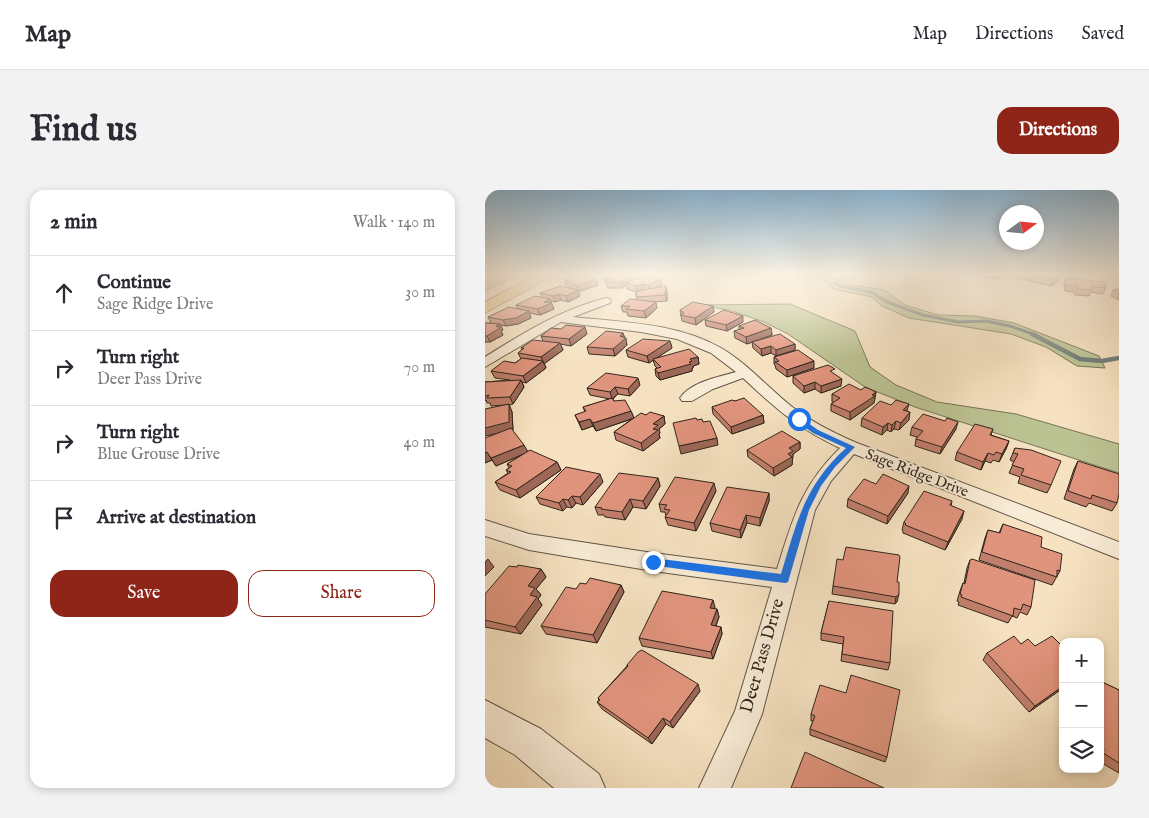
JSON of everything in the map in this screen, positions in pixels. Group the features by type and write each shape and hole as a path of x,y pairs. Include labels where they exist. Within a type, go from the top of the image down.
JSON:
{"street":[{"path":"485,363 532,332 601,303"},
{"name":"Sage Ridge Drive","path":"561,319 660,332 691,339 724,355 785,409 816,431 851,447 1119,551"},
{"path":"687,398 702,388 746,373"},
{"name":"Deer Pass Drive","path":"715,788 748,714 805,510 817,485 832,465 851,447"},
{"path":"485,528 529,542 653,562 785,579"},
{"path":"485,718 528,742 585,788"}],"green space":[{"path":"879,303 902,303 938,315 975,316 1014,323 1099,356 1105,368 1077,366 1046,347 1011,334 909,318"},
{"path":"790,304 855,331 870,367 896,385 937,402 1016,414 1119,444 1119,473 915,407 865,387 788,334 764,322 729,310 697,305"}],"building":[{"path":"520,303 552,303 537,309 516,305"},
{"path":"625,303 655,303 644,311 626,309 630,306 621,306"},
{"path":"692,303 713,306 695,318 680,315 684,313 680,310"},
{"path":"509,307 529,311 516,318 503,320 488,317"},
{"path":"724,310 743,316 726,325 705,320"},
{"path":"755,320 771,328 746,337 734,331 744,328 739,326"},
{"path":"485,323 500,324 496,326 500,328 485,336"},
{"path":"566,325 585,327 569,339 541,336 551,328 561,329"},
{"path":"606,331 623,333 620,336 626,338 613,349 587,347"},
{"path":"780,334 795,344 776,350 771,346 761,349 752,342"},
{"path":"643,339 670,341 647,356 626,350"},
{"path":"533,340 560,343 541,357 518,353 524,348 521,348"},
{"path":"689,349 698,357 690,359 692,361 689,362 691,364 658,373 655,369 661,367 653,359"},
{"path":"798,350 814,361 787,370 775,362 779,361 774,357"},
{"path":"522,358 543,361 523,376 491,371 504,361 515,363"},
{"path":"828,365 835,369 830,371 842,379 821,386 815,382 804,386 793,376"},
{"path":"606,373 638,378 628,389 615,387 610,392 587,388"},
{"path":"521,380 510,397 487,398 489,395 485,396 485,382"},
{"path":"849,384 861,390 865,387 876,392 872,395 875,396 850,412 831,404 840,398 832,394"},
{"path":"612,398 614,401 625,400 631,411 593,423 590,419 579,422 575,415 586,411 583,407"},
{"path":"744,398 763,415 731,427 712,407 732,400"},
{"path":"896,400 909,404 903,410 910,412 901,423 896,421 892,425 888,423 883,427 862,418 880,401 891,405"},
{"path":"509,404 509,422 485,428 485,409"},
{"path":"650,412 664,416 653,424 658,425 653,429 658,430 641,443 614,432 641,413 646,415"},
{"path":"923,414 945,421 947,418 958,422 942,447 916,439 923,431 912,427"},
{"path":"696,418 697,420 702,419 703,422 710,421 717,438 679,446 673,423"},
{"path":"975,424 993,429 990,435 1009,441 1002,454 996,452 994,455 988,453 983,462 957,452"},
{"path":"511,428 524,445 491,458 487,452 485,453 485,438"},
{"path":"782,431 800,442 789,448 793,451 788,454 792,457 773,468 747,450"},
{"path":"1015,448 1031,450 1061,461 1051,485 1021,475 1024,469 1012,465 1018,454 1013,453"},
{"path":"530,450 557,462 516,490 495,482 511,472 506,470 512,466 507,464"},
{"path":"1078,461 1119,474 1117,503 1092,495 1091,499 1068,491"},
{"path":"566,467 600,474 580,497 572,496 568,500 563,499 559,503 536,497"},
{"path":"619,473 658,478 643,501 630,499 622,512 595,507"},
{"path":"883,474 909,486 888,516 848,499 864,479 876,484"},
{"path":"675,477 714,483 694,523 665,517 670,510 664,509 667,505 659,504"},
{"path":"727,487 769,493 760,518 746,515 740,530 710,523"},
{"path":"924,491 952,501 950,505 964,511 948,542 905,525 904,522"},
{"path":"1003,524 1042,537 1041,547 1062,554 1060,571 1057,570 1057,577 982,552 988,530 1000,533"},
{"path":"846,547 899,555 897,582 899,582 899,594 896,597 833,586 837,559 843,560"},
{"path":"972,559 1035,580 1031,607 1023,604 1021,610 1014,608 1013,616 961,597 963,583 965,584 970,560"},
{"path":"518,565 541,569 528,586 535,588 530,595 537,597 515,627 485,620 485,594 509,566 517,567"},
{"path":"590,578 621,585 593,635 541,626 566,587 576,589 580,583 586,584"},
{"path":"662,591 713,600 710,608 717,609 711,625 721,627 711,652 639,638"},
{"path":"829,601 893,611 890,663 842,654 844,637 821,633"},
{"path":"1014,636 1021,644 1028,639 1035,646 1052,636 1059,643 1059,689 1035,706 987,653"},
{"path":"642,650 698,684 670,722 663,718 648,738 597,702 600,700 598,698 628,666 638,652"},
{"path":"851,675 900,690 887,757 810,729 815,716 811,714 820,685 846,693"},
{"path":"1104,683 1119,690 1119,763 1104,754"},
{"path":"805,752 884,788 791,788"}],"waterway":[{"path":"890,303 923,315 958,322 986,321 1010,326 1036,335"},
{"path":"1032,334 1080,359 1102,361 1119,358"}],"route":[{"path":"653,562 785,579 805,510 817,485 832,465 851,447 816,431 799,419"}]}
